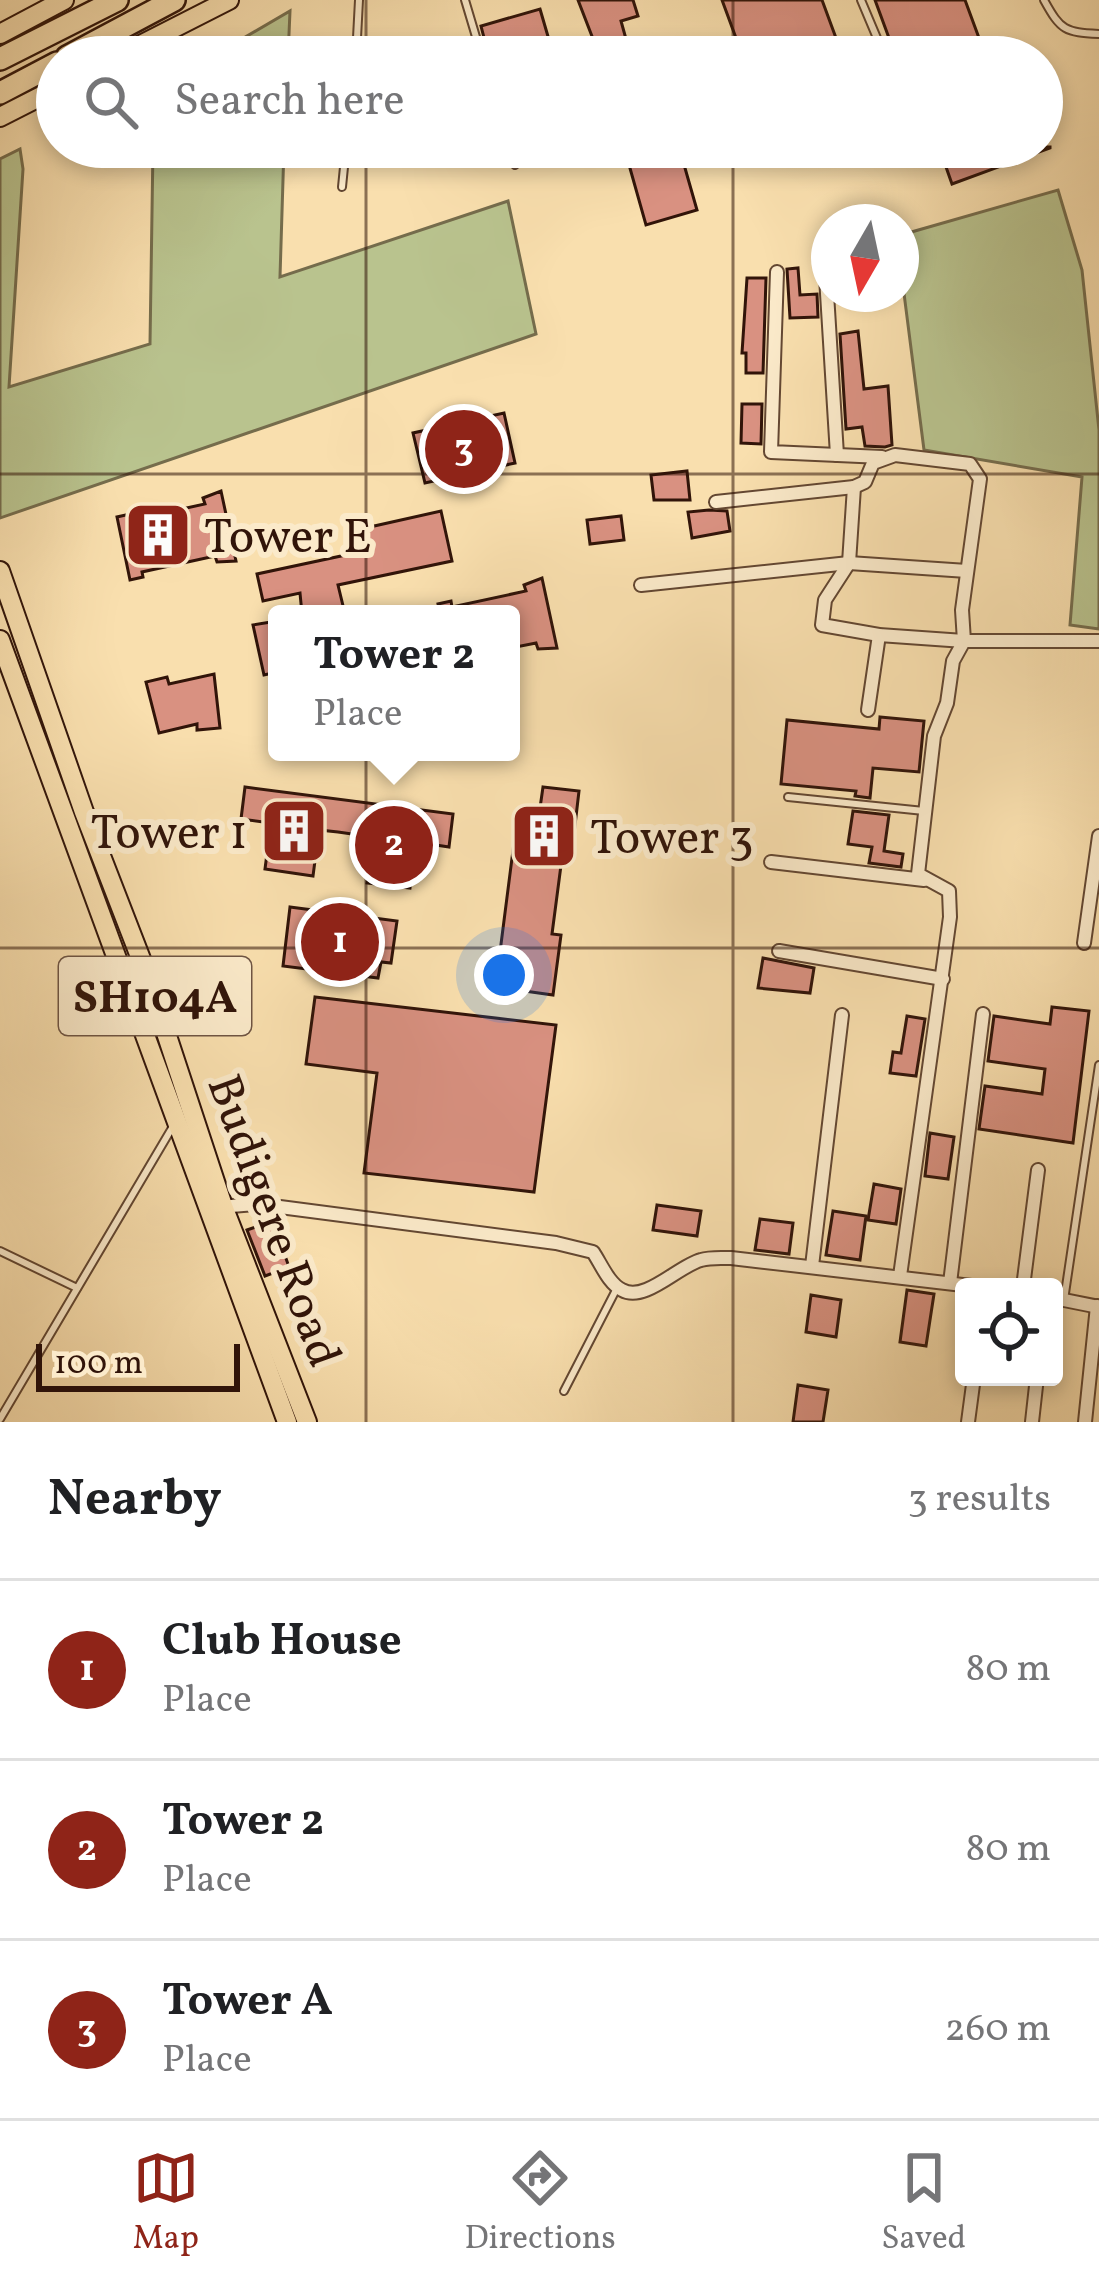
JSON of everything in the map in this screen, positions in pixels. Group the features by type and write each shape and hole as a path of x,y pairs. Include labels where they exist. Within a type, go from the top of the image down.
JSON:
{"highway":[{"path":"46,36 117,0"},
{"path":"106,36 174,0"},
{"path":"0,59 36,41"},
{"path":"0,93 36,73"}],"main road":[{"path":"0,34 64,0"},
{"path":"158,36 229,0"},
{"path":"0,117 36,99"},
{"name":"Budigere Road","path":"0,571 146,972 216,1208 287,1422"},
{"name":"Budigere Road","path":"0,640 177,1120 308,1422"}],"street":[{"path":"777,272 771,452 952,460 976,470 980,479 962,610 964,641 953,661 947,703 934,736 917,870 921,878 946,888 951,897 900,1276"},
{"path":"828,312 837,455"},
{"path":"716,502 854,487 865,482 873,463 882,457"},
{"path":"854,487 849,563 825,600 820,620 828,628 964,641 1099,641"},
{"path":"641,585 849,563 967,571"},
{"path":"868,710 879,635"},
{"path":"1084,943 1099,838"},
{"path":"770,862 932,881"},
{"path":"779,951 943,979"},
{"path":"950,1283 982,1014"},
{"path":"812,1266 842,1015"},
{"path":"1024,1278 1039,1170"},
{"path":"216,1208 257,1204 556,1243 593,1252 617,1288 630,1294 645,1291 670,1273 703,1259 730,1258 955,1284"},
{"path":"1063,1300 1098,1306 1085,1422"},
{"path":"968,1422 973,1386"},
{"path":"1031,1422 1036,1386"}],"lane":[{"path":"357,36 359,0"},
{"path":"465,0 476,36"},
{"path":"861,0 876,36"},
{"path":"1044,0 1058,25 1072,32 1099,34"},
{"path":"342,187 344,168"},
{"path":"788,797 924,811"},
{"path":"1063,1278 1099,1065"},
{"path":"0,1419 177,1120"},
{"path":"0,1251 77,1288"},
{"path":"564,1391 617,1288"}],"green space":[{"path":"290,11 289,36 247,36"},
{"path":"20,149 23,169 9,387 150,344 153,168 283,168 280,277 508,201 536,334 0,518 0,159"},
{"path":"1058,190 1082,270 1099,430 1099,629 1070,625 1082,477 924,450 906,312 919,312 919,230"}],"building":[{"path":"578,0 633,0 638,16 621,21 625,36 592,36"},
{"path":"722,0 822,0 835,36 735,36"},
{"path":"875,0 965,0 978,36 888,36"},
{"path":"540,9 548,36 484,36 481,26"},
{"path":"630,168 685,168 697,210 646,225"},
{"path":"946,168 996,168 952,184"},
{"path":"798,268 800,295 811,294 811,312 818,312 818,317 790,318 787,269"},
{"path":"747,278 766,278 763,373 746,373 746,353 742,353"},
{"path":"858,331 864,389 888,386 892,445 885,447 865,446 862,427 846,429 840,334"},
{"path":"742,404 762,404 761,444 741,443"},
{"path":"504,413 515,463 425,483 413,433"},
{"path":"687,471 690,500 654,500 651,475"},
{"name":"Tower E","path":"221,491 236,561 217,562 215,556 142,572 143,577 130,580 117,517 130,514 131,520 205,504 203,498"},
{"path":"441,511 452,561 338,585 343,605 301,605 300,593 263,601 257,574 355,553 352,531"},
{"path":"727,511 730,531 692,538 688,512"},
{"path":"621,516 624,540 590,544 587,520"},
{"path":"542,578 557,648 538,649 536,643 520,646 520,605 461,605 526,591 524,585"},
{"path":"268,622 268,674 264,675 253,625"},
{"path":"214,674 220,728 197,730 197,724 159,733 146,682 167,677 169,684"},
{"path":"880,717 924,721 919,772 873,768 870,798 855,796 856,791 781,784 787,720 879,729"},
{"path":"245,787 453,814 449,847 416,842 410,888 367,883 373,837 338,832 319,830 313,876 265,869 271,823 241,819"},
{"path":"543,787 579,791 572,851 563,850 552,934 561,935 553,995 517,990 521,954 500,952 517,819 538,822"},
{"path":"853,811 889,815 884,851 903,854 901,867 869,863 872,847 848,844"},
{"path":"290,907 397,921 391,963 381,962 378,978 283,966"},
{"path":"763,958 814,968 810,993 758,988"},
{"path":"315,997 556,1025 534,1192 364,1173 377,1073 306,1064"},
{"path":"1052,1007 1089,1011 1073,1143 979,1129 985,1086 1042,1094 1045,1069 988,1061 994,1016 1050,1024"},
{"path":"907,1016 925,1019 916,1076 890,1073 893,1052 901,1053"},
{"path":"930,1133 954,1137 948,1179 925,1176"},
{"path":"874,1184 901,1189 896,1224 868,1220"},
{"path":"657,1205 701,1211 697,1236 653,1230"},
{"path":"833,1211 866,1216 860,1260 826,1255"},
{"path":"760,1219 793,1223 789,1254 755,1250"},
{"path":"273,1221 289,1267 265,1276 247,1230"},
{"path":"907,1290 934,1294 926,1346 900,1342"},
{"path":"811,1295 841,1300 836,1337 806,1332"},
{"path":"798,1385 828,1390 823,1422 793,1422"}],"place":[{"name":"Tower A","path":"464,449"},
{"name":"Tower E","path":"158,535"},
{"name":"Tower 1","path":"294,831"},
{"name":"Tower 3","path":"544,836"},
{"name":"Tower 2","path":"394,845"},
{"name":"Club House","path":"340,942"}]}
